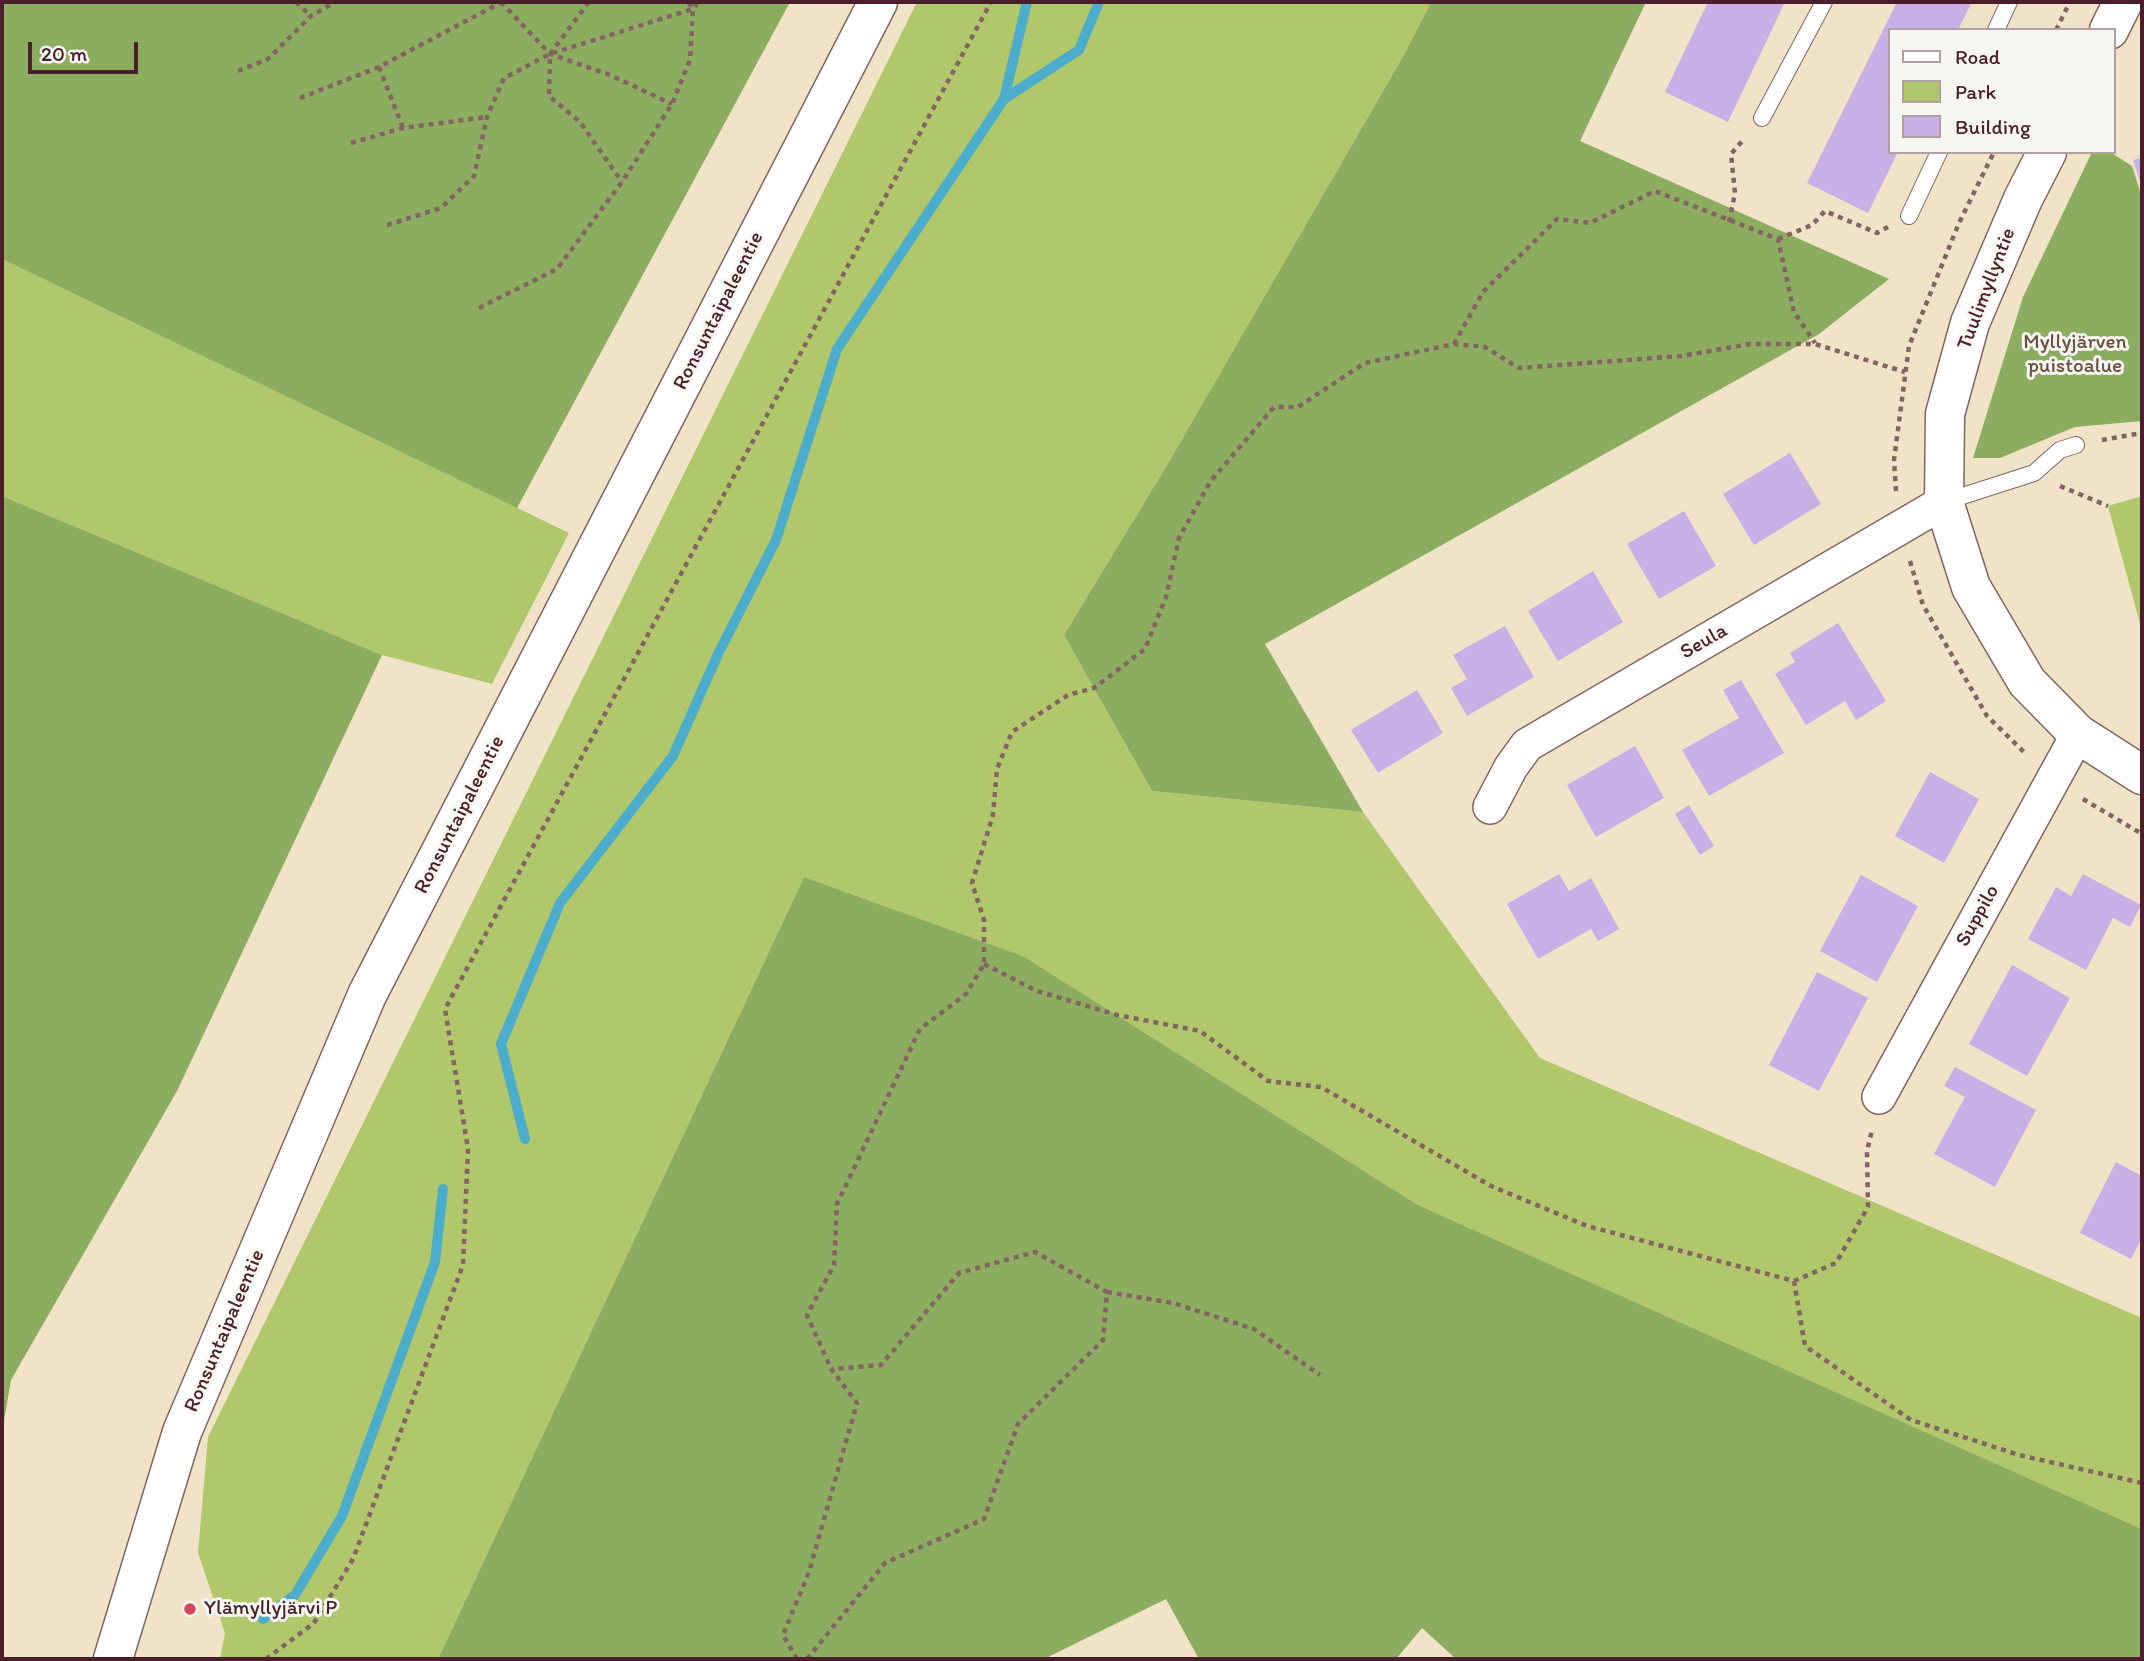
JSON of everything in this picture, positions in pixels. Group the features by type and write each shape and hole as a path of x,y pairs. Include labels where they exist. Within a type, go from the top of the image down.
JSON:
{"street":[{"name":"Ronsuntaipaleentie","path":"113,1659 182,1432 367,995 878,2"},
{"path":"2110,28 2123,2"},
{"name":"Tuulimyllyntie","path":"2046,154 2023,199 1970,323 1945,414 1944,502 1971,587 2026,682 2077,734 2142,775"},
{"name":"Seula","path":"1490,807 1511,767 1527,745 1944,502"},
{"name":"Suppilo","path":"1879,1097 2077,734"}],"lane":[{"path":"1762,118 1824,2"},
{"path":"1997,28 2009,2"},
{"path":"1909,216 1938,154"},
{"path":"1944,502 2034,473 2060,450 2076,445"}],"path":[{"path":"296,2 311,16"},
{"path":"238,71 268,59 311,16 335,2"},
{"path":"299,98 379,67 502,2 550,54 610,75 672,104"},
{"path":"589,2 550,54 549,96 580,122 622,182"},
{"path":"688,2 693,9"},
{"path":"479,309 557,269 622,182 672,104 690,60 693,9 698,2"},
{"path":"266,1659 314,1623 353,1559 463,1265 468,1149 445,1009 991,2"},
{"path":"2057,28 2070,2"},
{"path":"387,225 441,208 474,176 487,117 504,78 550,54 693,9"},
{"path":"379,67 403,128"},
{"path":"351,143 403,128 487,117"},
{"path":"1729,222 1735,193 1731,154 1762,118"},
{"path":"1454,344 1483,292 1557,219 1590,223 1655,191 1778,239 1812,225 1825,211 1877,233 1909,216"},
{"path":"1778,239 1794,312 1815,344"},
{"path":"797,1659 783,1635 808,1572 857,1403 831,1370 807,1315 834,1265 837,1203 920,1029 966,994 984,964 984,920 972,883 993,815 997,769 1012,732 1068,695 1094,688 1145,649 1167,597 1179,538 1210,482 1275,407 1298,407 1365,363 1454,344 1485,347 1519,368 1682,356 1750,344 1815,344 1905,372"},
{"path":"2076,445 2142,433"},
{"path":"2034,473 2108,506"},
{"path":"984,964 1037,991 1117,1015 1200,1031 1268,1081 1321,1087 1491,1186 1587,1226 1794,1281 1836,1263 1868,1207 1867,1151 1879,1097"},
{"path":"831,1370 881,1364 960,1273 1035,1252 1107,1292 1173,1303 1254,1329 1320,1375"},
{"path":"1794,1281 1805,1346 1911,1420 2019,1455 2142,1483"},
{"path":"807,1659 885,1563 984,1519 1018,1424 1102,1340 1107,1292"}],"green space":[{"path":"2,2 790,2 517,508 2,259"},
{"path":"917,2 1431,2 1405,53 1170,460 1064,635 1152,791 1363,812 1540,1058 2142,1318 2142,1529 1418,1205 1023,956 804,877 438,1659 220,1659 225,1633 198,1553 208,1437"},
{"path":"1431,2 1646,2 1580,141 1889,279 1819,334 1265,644 1363,812 1152,791 1064,635 1170,460 1405,53"},
{"name":"Myllyjärven puistoalue","path":"2091,154 2113,154 2132,166 2142,198 2142,421 2075,427 2000,458 1973,458 2023,297"},
{"path":"2,259 569,533 492,684 382,655 2,496"},
{"path":"2,496 382,655 177,1091 11,1380 2,1432"},
{"path":"2142,496 2142,631 2108,506"},
{"path":"804,877 1023,956 1418,1205 2142,1529 2142,1659 1456,1659 1422,1628 1396,1659 1199,1659 1166,1599 1044,1659 438,1659"}],"building":[{"path":"1708,2 1785,2 1728,122 1665,92"},
{"path":"1897,2 1972,2 1959,28 1888,28 1888,154 1897,154 1868,213 1807,183"},
{"path":"2142,158 2142,187 2133,160"},
{"path":"1790,453 1821,504 1754,545 1723,494"},
{"path":"1684,511 1716,566 1659,599 1627,544"},
{"path":"1593,571 1623,622 1558,661 1528,611"},
{"path":"1838,623 1886,701 1856,720 1845,701 1806,725 1775,674 1795,662 1790,653"},
{"path":"1505,626 1534,677 1467,716 1451,688 1467,679 1453,655"},
{"path":"1741,680 1784,753 1709,796 1682,750 1739,718 1723,690"},
{"path":"1417,690 1443,733 1378,773 1351,730"},
{"path":"1635,746 1664,798 1596,837 1567,785"},
{"path":"1930,772 1979,799 1944,863 1895,836"},
{"path":"1689,805 1714,846 1700,855 1675,814"},
{"path":"1559,874 1569,891 1591,878 1619,929 1598,941 1591,929 1538,959 1507,904"},
{"path":"2083,874 2141,905 2130,927 2113,918 2086,970 2028,939 2056,887 2071,896"},
{"path":"1861,875 1918,906 1877,982 1820,951"},
{"path":"2012,965 2070,998 2027,1076 1969,1044"},
{"path":"1817,972 1868,998 1819,1091 1769,1065"},
{"path":"1955,1067 2036,1110 1995,1187 1934,1154 1965,1097 1944,1086"},
{"path":"2116,1162 2142,1176 2142,1238 2131,1259 2080,1233"}],"waterway":[{"path":"1004,99 1027,2"},
{"path":"525,1139 501,1044 560,903 673,756 718,654 776,540 837,349 1004,99 1079,50 1099,2"},
{"path":"263,1619 295,1595 342,1516 435,1262 443,1189"}],"place":[{"name":"Ylämyllyjärvi P","path":"190,1609"}]}
